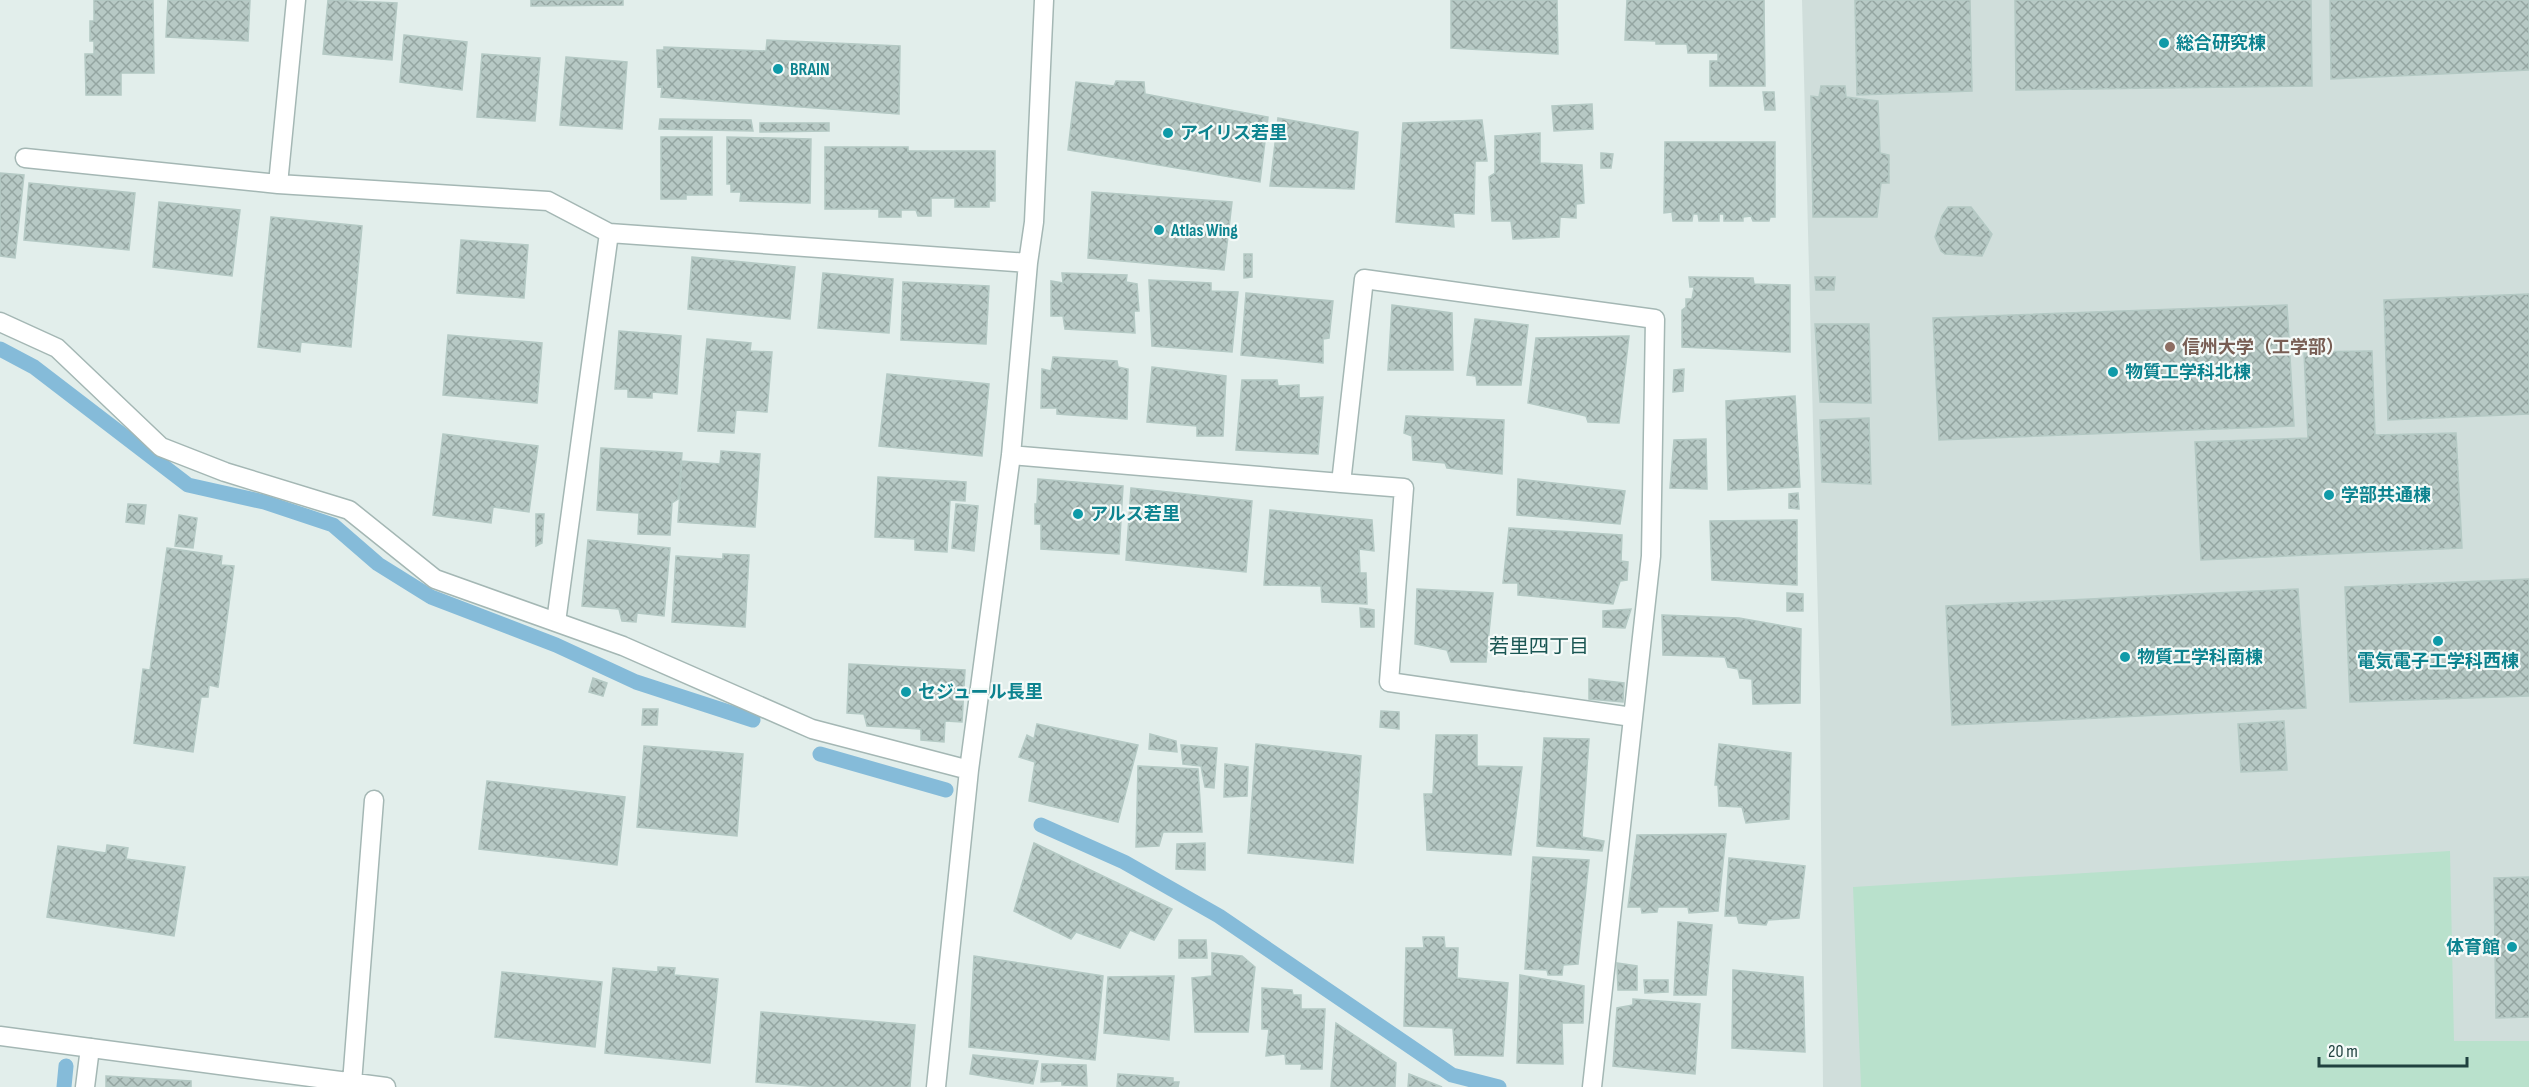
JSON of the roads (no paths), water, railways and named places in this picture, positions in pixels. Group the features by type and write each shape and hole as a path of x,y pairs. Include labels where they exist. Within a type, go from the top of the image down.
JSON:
{"street":[{"path":"278,184 296,0"},
{"path":"936,1087 969,770 1011,455 1028,263 1034,222 1044,0"},
{"path":"25,158 278,184 548,201 609,233 1028,263"},
{"path":"556,622 609,233"},
{"path":"1341,483 1364,279 1655,319 1651,556 1592,1087"},
{"path":"0,322 57,348 161,447 225,472 349,510 435,579 623,646 812,729 969,770"},
{"path":"1011,455 1404,488 1389,682 1632,717"},
{"path":"352,1083 374,800"},
{"path":"0,1036 309,1082 386,1087"},
{"path":"86,1087 90,1048"}],"waterway":[{"path":"0,349 34,367 188,485 264,502 333,525 378,564 431,597 556,645 636,682 753,720"},
{"path":"820,754 946,790"},
{"path":"1041,825 1124,862 1219,916 1452,1075 1499,1087"},
{"path":"64,1087 66,1066"}],"place":[{"name":"総合研究棟","path":"2164,43"},
{"name":"BRAIN","path":"778,69"},
{"name":"アイリス若里","path":"1168,133"},
{"name":"Atlas Wing","path":"1159,230"},
{"name":"信州大学（工学部）","path":"2170,347"},
{"name":"物質工学科北棟","path":"2113,372"},
{"name":"学部共通棟","path":"2329,495"},
{"name":"アルス若里","path":"1078,514"},
{"name":"電気電子工学科西棟","path":"2438,641"},
{"name":"物質工学科南棟","path":"2125,657"},
{"name":"セジュール長里","path":"906,692"},
{"name":"体育館","path":"2512,947"}],"district":[{"name":"若里四丁目","path":"1539,647"}]}
